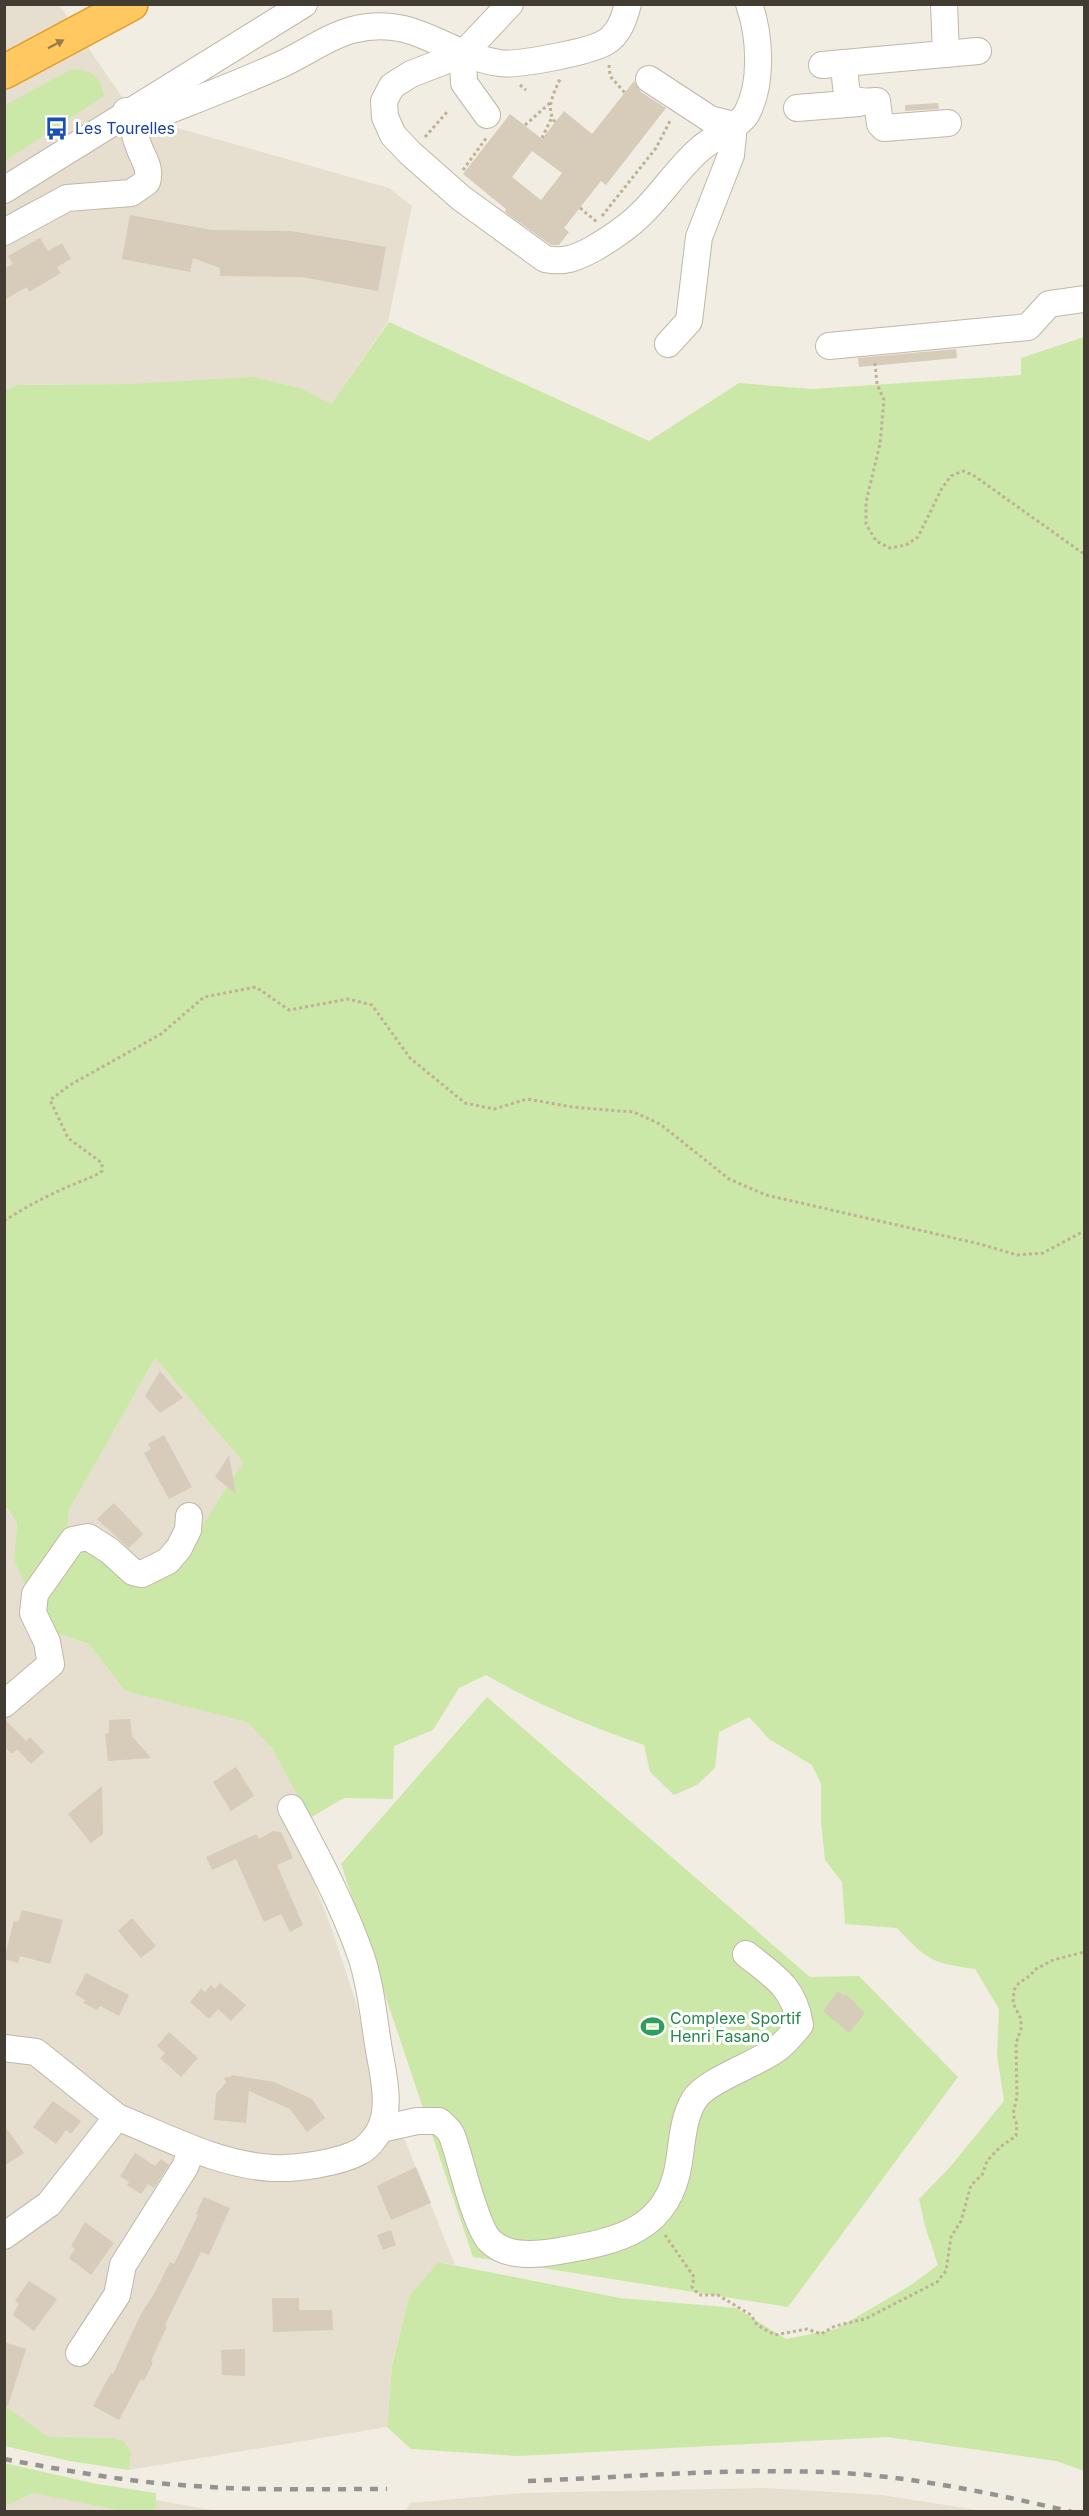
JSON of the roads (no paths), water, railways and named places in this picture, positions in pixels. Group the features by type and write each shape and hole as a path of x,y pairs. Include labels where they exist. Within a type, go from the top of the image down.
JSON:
{"highway":[{"path":"4,72 131,4"}],"street":[{"path":"122,120 272,4"},
{"path":"4,190 122,120 304,4"},
{"path":"510,4 464,54 411,74 392,86 384,101 385,117 393,135 461,198 545,259 560,262 581,255 614,236 641,214 700,149 746,116 753,100 758,64 754,20 749,4"},
{"path":"4,172 122,120 282,64 350,31 381,26 404,28 424,34 464,54 501,64 569,55 606,42 622,25 628,4"},
{"path":"944,4 946,54"},
{"path":"859,103 852,100 833,64 978,51"},
{"path":"464,54 465,83 487,115"},
{"path":"649,79 710,119 734,124"},
{"path":"797,108 877,101 880,124 884,128 948,123"},
{"path":"4,232 67,198 131,193 147,182 150,171 122,120"},
{"path":"668,344 689,321 699,237 731,155 734,124"},
{"path":"829,346 1028,327 1049,304 1084,299"},
{"path":"4,1704 51,1664 47,1642 33,1613 35,1594 73,1540 88,1537 110,1551 132,1572 142,1574 168,1561 179,1548 188,1530 189,1516"},
{"path":"4,2048 36,2052 117,2117 192,2149 272,2168 313,2165 363,2151 381,2129 387,2095 362,1958 330,1881 291,1808"},
{"path":"381,2129 417,2121 439,2121 451,2133 480,2222 490,2240 508,2251 532,2255 609,2242 634,2232 654,2218 666,2205 677,2175 685,2124 694,2099 713,2083 779,2048 800,2025 797,2004 782,1983 746,1954"},
{"path":"4,2236 49,2204 117,2117"},
{"path":"79,2353 117,2295 123,2265 185,2167 192,2149"}],"railway":[{"path":"4,2459 115,2478 181,2485 259,2489 387,2489"},
{"path":"528,2481 764,2471 843,2473 958,2488 1072,2512"}],"place":[{"name":"Les Tourelles","path":"57,128"},
{"name":"Complexe Sportif Henri Fasano","path":"652,2027"}]}
